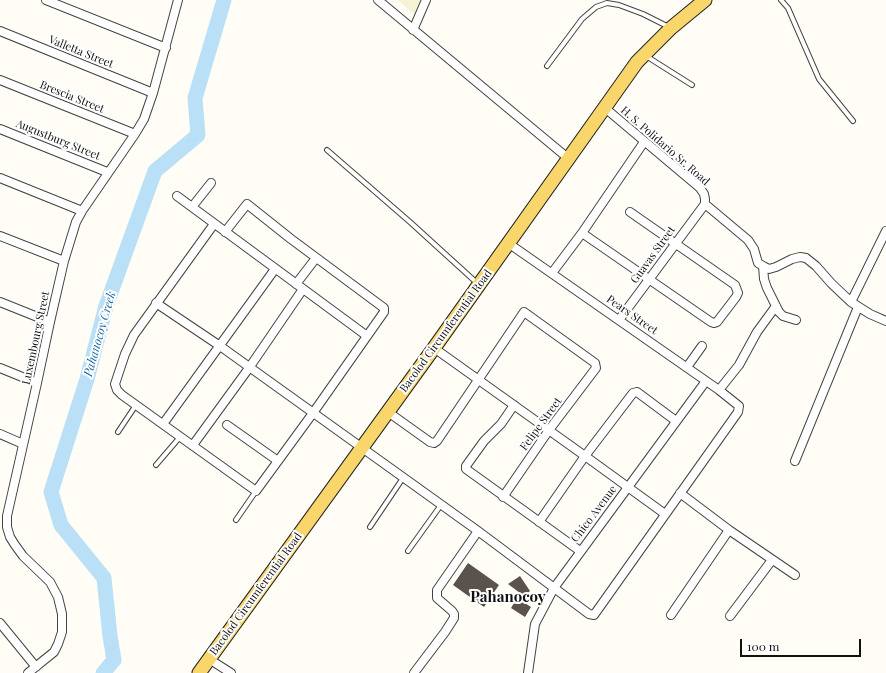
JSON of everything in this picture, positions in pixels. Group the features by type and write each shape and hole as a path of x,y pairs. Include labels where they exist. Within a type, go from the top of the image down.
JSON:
{"main road":[{"name":"Bacolod Circumferential Road","path":"200,673 644,54 671,28 705,0"}],"street":[{"path":"46,0 166,48"},
{"name":"Luxembourg Street","path":"28,673 54,652 62,632 62,614 58,597 50,582 23,556 10,537 7,527 7,516 38,383 64,261 76,222 107,172 135,134 144,119 166,48 176,0"},
{"path":"378,0 569,159"},
{"path":"413,30 426,0"},
{"name":"Valletta Street","path":"0,31 153,93"},
{"name":"Brescia Street","path":"0,80 135,134"},
{"name":"H. S. Polidario Sr. Road","path":"605,108 700,188 706,199 705,204"},
{"name":"Augustburg Street","path":"0,129 107,172"},
{"path":"552,273 582,233 644,142"},
{"path":"0,178 82,211"},
{"path":"192,207 211,182"},
{"path":"177,196 367,336"},
{"path":"214,224 134,335 125,354 116,384 117,390 136,405 256,491 384,312 384,308 316,258 247,204 225,232"},
{"path":"705,204 748,240 754,249 758,263 769,269 792,259 800,257 806,258 816,266 851,302 886,321"},
{"name":"Guavas Street","path":"619,320 705,204"},
{"path":"582,233 714,323 718,322 738,293 735,285 630,212"},
{"path":"851,302 886,231"},
{"path":"0,236 64,261"},
{"name":"Pears Street","path":"508,243 687,367 737,404 739,408 680,493"},
{"path":"193,446 249,368 300,287 316,258"},
{"path":"763,266 764,279 767,288 779,312 783,316 796,320"},
{"path":"163,424 276,269"},
{"path":"0,302 50,322"},
{"path":"156,303 220,346 478,531 589,614 594,615 680,493 729,530 795,575"},
{"path":"719,390 739,365 757,332 776,306"},
{"path":"795,461 858,307"},
{"name":"Felipe Street","path":"479,380 524,312 595,363 597,366 549,430 503,497"},
{"path":"687,367 702,346"},
{"path":"434,348 665,514"},
{"path":"0,368 38,383"},
{"path":"388,412 430,442 434,443 437,441 479,380"},
{"name":"Chico Avenue","path":"528,673 535,624 554,588 706,381"},
{"path":"539,522 585,456 633,393 637,392 676,421"},
{"path":"514,405 501,424 489,435 466,466 466,469 580,552"},
{"path":"227,425 278,461"},
{"path":"0,434 23,444"},
{"path":"671,615 729,530"},
{"path":"414,673 454,618 452,611 437,598 437,590 478,531"},
{"path":"730,616 772,560"},
{"path":"0,623 36,667"},
{"path":"209,659 231,673"}],"lane":[{"path":"780,0 788,8 819,78 853,120"},
{"path":"547,66 582,19 596,7 607,4 619,5 643,14 671,28"},
{"path":"644,54 692,85"},
{"path":"327,150 410,222 479,285"},
{"path":"118,432 136,405"},
{"path":"156,465 180,436"},
{"path":"370,527 403,478"},
{"path":"236,520 256,491"},
{"path":"408,551 441,505"}],"shaded area":[{"path":"398,0 427,0 416,16"}],"building":[{"path":"468,563 499,585 484,607 453,585"},
{"path":"520,576 530,591 524,596 508,584"},
{"path":"517,598 531,607 525,617 511,608"}],"waterway":[{"name":"Pahanocoy Creek","path":"103,673 114,660 104,578 61,525 51,492 87,379 106,306 155,171 198,135 195,98 224,0"}],"district":[{"name":"Pahanocoy","path":"508,597"}]}
